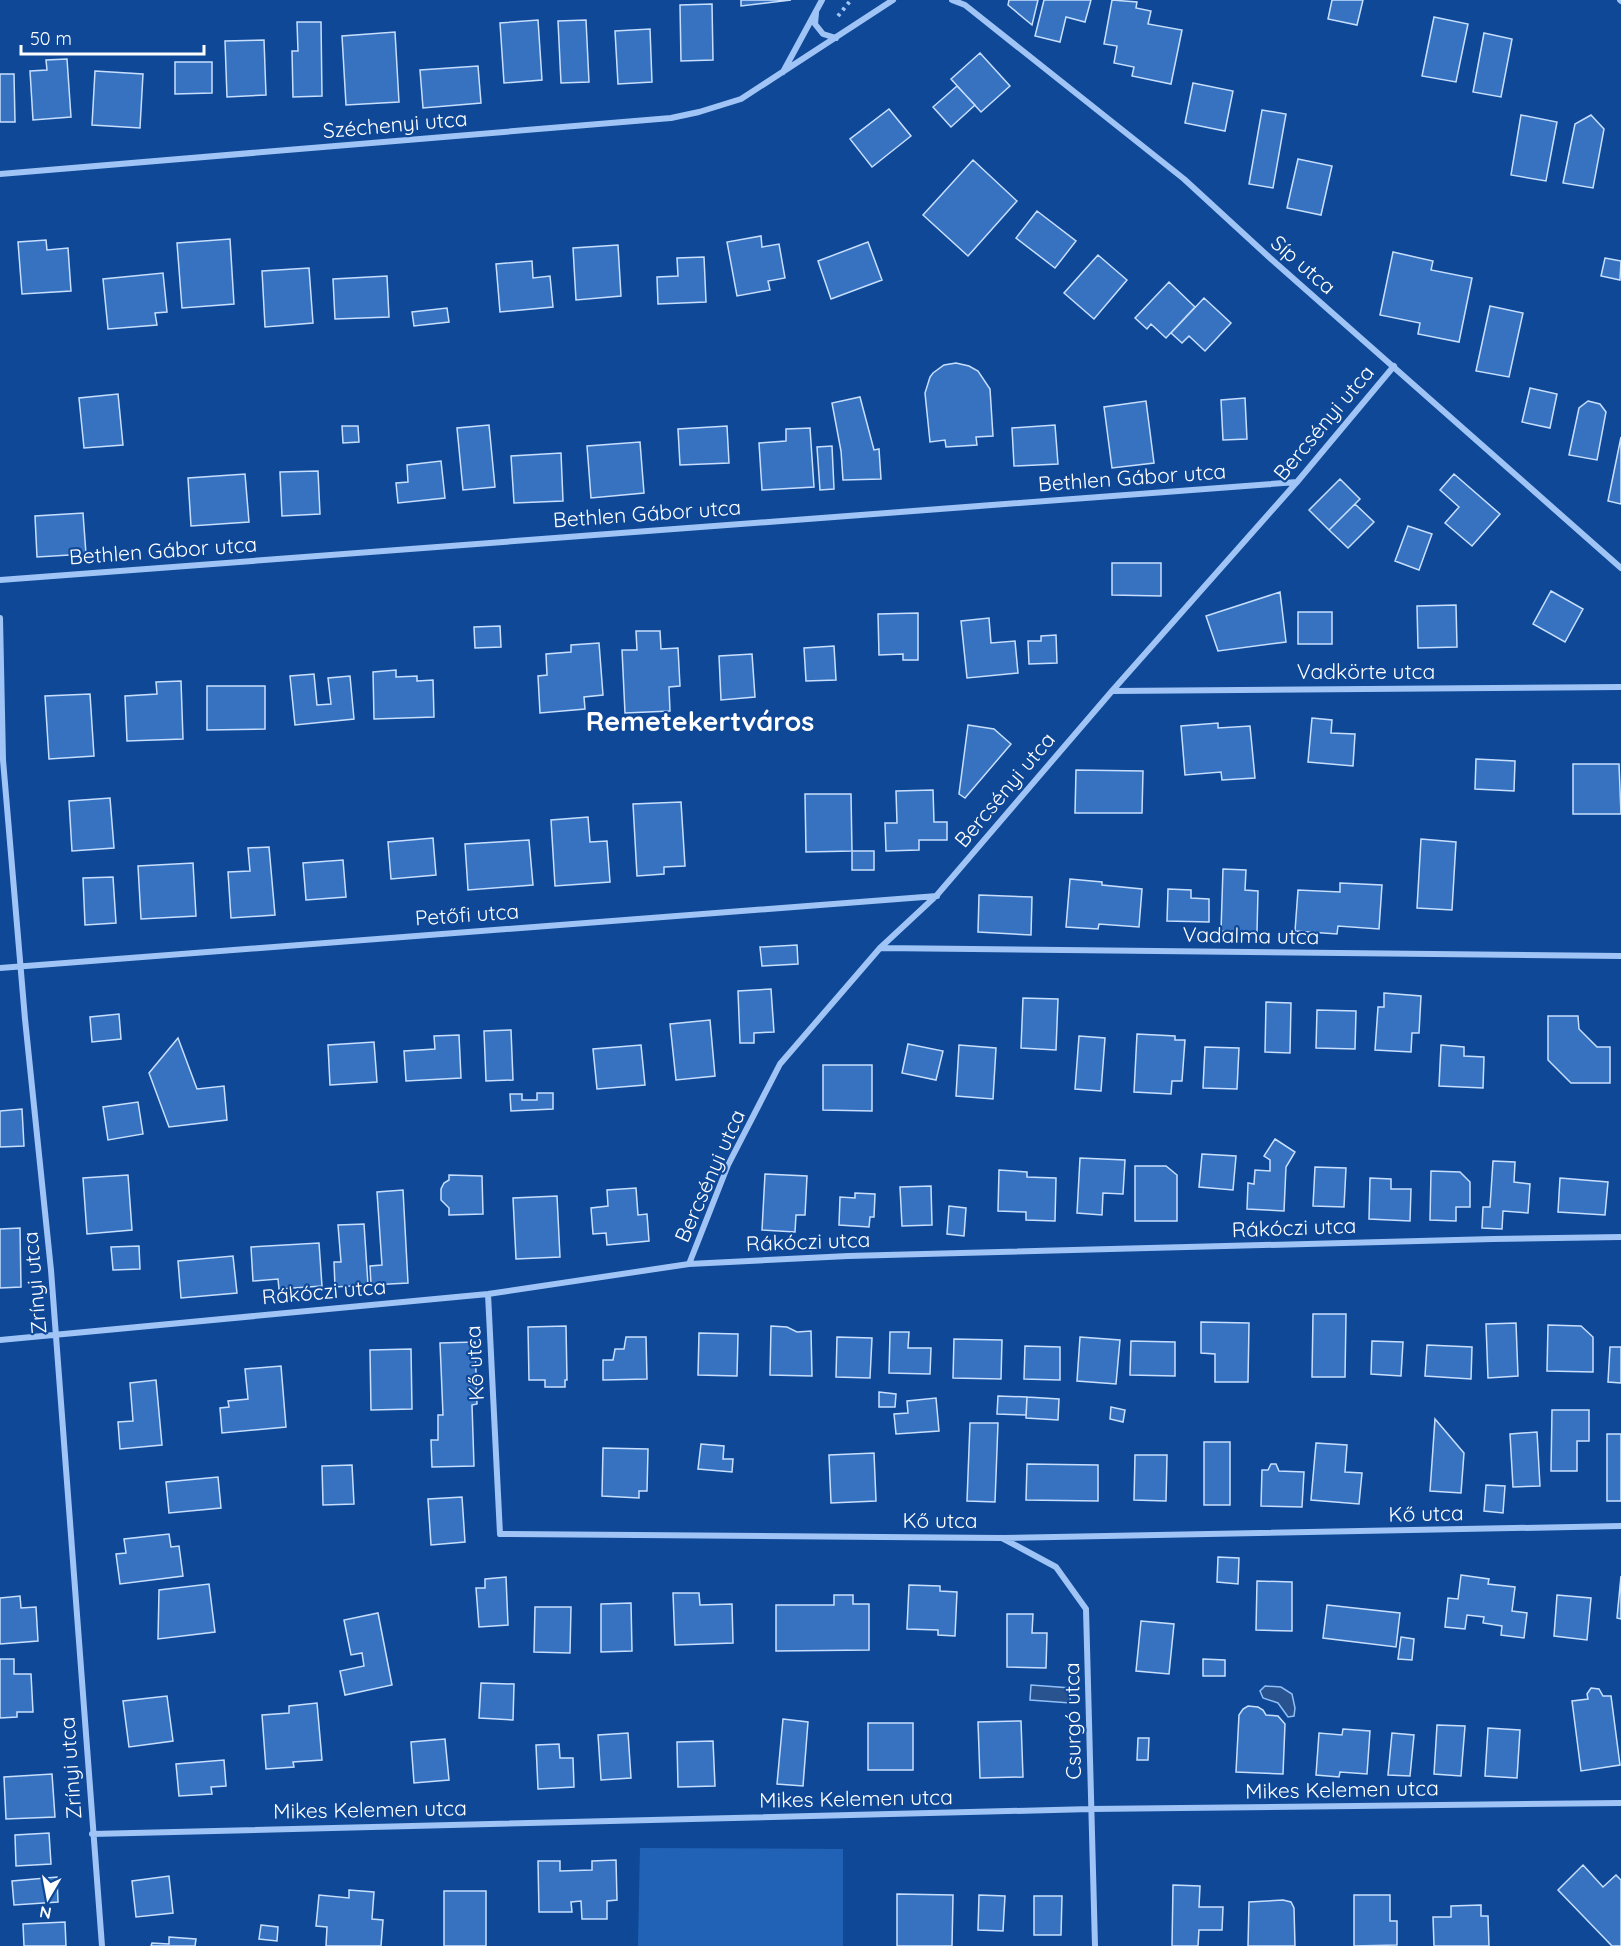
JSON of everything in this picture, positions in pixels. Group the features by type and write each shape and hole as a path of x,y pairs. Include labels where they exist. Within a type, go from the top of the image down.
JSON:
{"street":[{"path":"783,72 822,0"},
{"name":"Széchenyi utca","path":"0,174 654,121 699,112 741,99 892,0"},
{"name":"Síp utca","path":"952,0 964,5 1141,143 1621,568"},
{"path":"817,6 815,24 823,34 836,38"},
{"name":"Bercsényi utca","path":"689,1264 728,1165 780,1064 880,948 937,896 1112,691 1297,482 1394,366"},
{"name":"Bethlen Gábor utca","path":"0,580 1297,482"},
{"name":"Zrínyi utca","path":"0,618 3,760 20,967 56,1334 102,1946"},
{"name":"Vadkörte utca","path":"1112,691 1621,687"},
{"name":"Petőfi utca","path":"0,968 937,896"},
{"name":"Vadalma utca","path":"880,948 1621,956"},
{"name":"Rákóczi utca","path":"0,1340 488,1294 689,1264 872,1256 1621,1237"},
{"name":"Kő utca","path":"488,1294 500,1534 1002,1538 1621,1527"},
{"name":"Csurgó utca","path":"1002,1538 1056,1567 1086,1609 1095,1946"},
{"name":"Mikes Kelemen utca","path":"92,1834 1091,1809 1621,1803"}],"shaded area":[{"path":"1031,1685 1071,1688 1070,1703 1030,1700"},
{"path":"1265,1686 1281,1687 1292,1694 1294,1716 1288,1717 1278,1703 1263,1698 1260,1691"},
{"path":"640,1848 843,1849 843,1946 638,1946"}],"building":[{"path":"741,0 791,0 741,6"},
{"path":"1009,0 1038,0 1032,25 1008,5"},
{"path":"1044,0 1091,0 1085,22 1066,17 1060,42 1035,36"},
{"path":"1112,0 1137,2 1136,8 1151,11 1148,24 1182,30 1171,84 1132,76 1134,67 1114,63 1117,46 1104,44"},
{"path":"1332,0 1363,0 1357,25 1328,19"},
{"path":"712,4 713,60 681,61 680,5"},
{"path":"1434,17 1468,24 1456,82 1422,76"},
{"path":"538,20 542,80 504,83 500,23"},
{"path":"586,20 589,82 561,83 558,21"},
{"path":"297,22 321,22 322,96 293,97 292,51 298,51"},
{"path":"650,29 652,82 618,84 615,31"},
{"path":"395,32 399,102 346,105 342,36"},
{"path":"1484,33 1512,39 1501,97 1473,92"},
{"path":"264,40 266,95 227,97 225,41"},
{"path":"980,53 1010,86 981,112 951,79"},
{"path":"67,59 71,117 33,120 30,71 47,70 46,60"},
{"path":"175,62 212,62 212,93 175,94"},
{"path":"478,66 481,103 423,108 420,70"},
{"path":"95,71 143,74 140,128 92,125"},
{"path":"0,74 14,74 15,122 0,122"},
{"path":"1193,83 1233,91 1225,131 1185,123"},
{"path":"957,86 975,105 951,127 933,107"},
{"path":"889,109 911,136 872,167 850,139"},
{"path":"1262,110 1286,114 1273,188 1249,184"},
{"path":"1521,115 1557,122 1546,181 1511,175"},
{"path":"1591,115 1604,129 1593,188 1563,183 1575,124"},
{"path":"1298,159 1332,166 1321,215 1287,208"},
{"path":"973,160 1017,201 968,256 923,215"},
{"path":"1037,211 1076,241 1055,268 1016,238"},
{"path":"761,236 762,247 779,244 785,278 768,281 770,290 737,296 727,242"},
{"path":"230,239 234,304 182,308 177,243"},
{"path":"46,240 47,250 68,248 71,291 22,294 18,242"},
{"path":"868,242 882,280 831,299 818,261"},
{"path":"618,245 621,296 576,300 573,248"},
{"path":"1393,252 1433,261 1431,270 1472,278 1459,342 1418,334 1420,323 1380,315"},
{"path":"1098,255 1127,280 1094,319 1064,293"},
{"path":"704,257 706,302 658,304 657,277 678,276 677,258"},
{"path":"1605,258 1621,261 1620,280 1601,276"},
{"path":"532,261 533,278 550,276 553,307 500,312 496,264"},
{"path":"309,268 313,323 265,327 262,271"},
{"path":"163,273 167,312 155,313 157,325 108,329 103,279"},
{"path":"387,276 389,317 335,319 333,279"},
{"path":"1169,282 1195,307 1166,338 1151,324 1147,329 1135,318"},
{"path":"1204,298 1231,323 1205,351 1189,336 1182,343 1171,333"},
{"path":"1490,306 1523,313 1509,377 1476,371"},
{"path":"447,308 449,322 414,326 412,312"},
{"path":"956,363 978,371 990,389 993,436 976,437 977,445 946,447 945,440 930,442 925,393 930,377 944,365"},
{"path":"1530,388 1557,394 1550,428 1522,422"},
{"path":"118,394 123,445 84,448 79,398"},
{"path":"860,397 874,450 879,449 881,479 843,480 841,451 832,403"},
{"path":"1245,398 1247,439 1223,440 1221,400"},
{"path":"1146,401 1154,463 1112,468 1104,407"},
{"path":"1588,401 1600,404 1606,412 1597,460 1569,455 1579,408"},
{"path":"489,425 495,487 463,490 457,428"},
{"path":"1055,425 1058,464 1014,466 1012,428"},
{"path":"342,426 358,426 359,442 343,443"},
{"path":"727,426 729,463 680,465 678,429"},
{"path":"810,428 814,487 762,490 759,443 786,441 786,429"},
{"path":"1621,437 1621,504 1608,501"},
{"path":"640,442 644,493 591,498 587,446"},
{"path":"832,446 834,489 820,490 817,447"},
{"path":"561,453 563,501 514,503 511,456"},
{"path":"441,461 445,498 398,503 396,483 408,482 407,465"},
{"path":"318,471 320,514 282,516 280,472"},
{"path":"245,474 249,522 191,526 188,478"},
{"path":"1454,474 1500,514 1472,546 1445,523 1459,507 1440,490"},
{"path":"1340,479 1360,499 1329,530 1309,510"},
{"path":"1355,504 1374,522 1348,548 1329,530"},
{"path":"83,513 86,554 37,557 35,516"},
{"path":"1408,526 1432,534 1419,570 1395,561"},
{"path":"1112,563 1161,563 1161,596 1112,595"},
{"path":"1551,591 1583,609 1565,642 1533,624"},
{"path":"1280,592 1286,642 1218,651 1206,616"},
{"path":"1456,605 1457,647 1418,648 1417,606"},
{"path":"1298,612 1332,612 1332,644 1298,644"},
{"path":"918,613 918,660 903,660 903,654 879,655 878,614"},
{"path":"989,618 991,643 1015,641 1018,673 967,678 961,621"},
{"path":"500,626 501,647 475,648 474,627"},
{"path":"636,631 660,631 661,649 678,648 680,686 669,687 670,711 625,713 622,650 637,650"},
{"path":"1056,635 1057,663 1029,664 1028,641 1041,641 1041,636"},
{"path":"599,643 603,695 584,697 585,709 540,713 538,676 547,675 546,654 571,652 571,645"},
{"path":"834,646 836,680 806,681 804,648"},
{"path":"752,654 755,697 721,700 719,656"},
{"path":"396,670 396,677 417,676 417,681 433,680 434,717 374,719 373,672"},
{"path":"314,674 317,705 331,704 328,678 350,676 354,719 295,725 290,676"},
{"path":"181,681 183,739 127,741 125,696 157,694 156,682"},
{"path":"207,686 265,686 265,729 207,730"},
{"path":"90,694 94,756 49,759 45,696"},
{"path":"1312,718 1332,720 1331,733 1355,734 1353,766 1308,762"},
{"path":"1218,723 1218,728 1250,726 1255,778 1222,780 1221,772 1185,775 1181,726"},
{"path":"968,725 994,729 1011,744 965,798 959,794"},
{"path":"1476,759 1515,761 1514,791 1475,789"},
{"path":"1573,764 1619,764 1621,814 1573,814"},
{"path":"1076,770 1143,771 1142,813 1075,813"},
{"path":"933,790 934,822 947,822 947,840 919,840 919,850 886,851 885,823 897,823 896,791"},
{"path":"805,794 851,794 852,851 806,852"},
{"path":"110,798 114,848 72,851 69,801"},
{"path":"681,802 685,866 664,867 664,874 637,876 633,804"},
{"path":"588,817 590,842 607,841 610,882 555,886 551,820"},
{"path":"433,838 436,875 391,879 388,842"},
{"path":"1421,839 1456,842 1452,910 1417,908"},
{"path":"529,840 533,885 468,890 465,844"},
{"path":"269,847 275,915 231,918 228,872 250,871 248,848"},
{"path":"852,851 874,851 874,870 852,870"},
{"path":"343,860 346,897 306,900 303,863"},
{"path":"193,863 196,916 141,919 138,866"},
{"path":"1223,869 1246,870 1245,890 1258,891 1257,932 1221,931"},
{"path":"113,877 116,923 85,925 83,878"},
{"path":"1070,879 1142,889 1139,927 1099,924 1098,929 1066,927"},
{"path":"1340,883 1382,885 1379,929 1338,926 1337,934 1295,931 1298,890 1340,892"},
{"path":"1168,889 1191,890 1191,898 1209,899 1209,922 1167,921"},
{"path":"979,895 1032,897 1031,935 978,932"},
{"path":"797,945 798,964 762,966 760,947"},
{"path":"771,989 774,1032 754,1033 754,1043 740,1043 738,991"},
{"path":"1384,993 1421,996 1419,1033 1412,1033 1411,1052 1375,1050 1378,1007 1384,1007"},
{"path":"1023,998 1058,999 1056,1050 1021,1048"},
{"path":"1266,1002 1291,1003 1290,1053 1265,1052"},
{"path":"1317,1010 1356,1011 1355,1049 1316,1048"},
{"path":"119,1014 121,1039 92,1042 90,1017"},
{"path":"1548,1016 1578,1016 1579,1029 1597,1047 1610,1047 1610,1083 1571,1083 1548,1060"},
{"path":"710,1020 715,1076 676,1080 670,1024"},
{"path":"511,1030 513,1080 486,1081 484,1031"},
{"path":"1137,1034 1175,1036 1175,1040 1185,1040 1182,1081 1172,1081 1171,1094 1134,1092"},
{"path":"459,1035 461,1078 406,1081 404,1051 435,1049 434,1036"},
{"path":"1079,1036 1105,1038 1101,1091 1075,1089"},
{"path":"178,1038 197,1089 224,1086 227,1120 169,1127 149,1073"},
{"path":"374,1042 377,1082 330,1085 328,1045"},
{"path":"908,1044 943,1051 936,1080 902,1073"},
{"path":"641,1045 645,1085 597,1089 593,1049"},
{"path":"959,1045 996,1048 993,1099 956,1096"},
{"path":"1441,1045 1464,1047 1464,1056 1484,1057 1483,1088 1439,1086"},
{"path":"1205,1047 1239,1048 1237,1089 1203,1088"},
{"path":"823,1065 872,1065 872,1111 823,1110"},
{"path":"537,1093 553,1093 553,1109 511,1111 510,1094 522,1094 522,1100 537,1100"},
{"path":"138,1102 143,1134 108,1140 103,1107"},
{"path":"22,1109 24,1146 0,1147 0,1111"},
{"path":"1275,1139 1295,1152 1286,1167 1284,1211 1247,1209 1248,1183 1254,1184 1255,1170 1270,1171 1270,1160 1264,1156"},
{"path":"1202,1154 1236,1156 1233,1190 1199,1187"},
{"path":"1080,1158 1125,1160 1123,1194 1103,1193 1102,1215 1077,1213"},
{"path":"1493,1161 1515,1162 1514,1182 1530,1184 1528,1213 1503,1211 1502,1229 1482,1228 1483,1207 1490,1207"},
{"path":"1135,1166 1166,1166 1177,1175 1177,1221 1135,1221"},
{"path":"1315,1167 1346,1168 1344,1207 1313,1206"},
{"path":"999,1170 1027,1172 1027,1177 1056,1178 1055,1221 1026,1220 1026,1212 998,1211"},
{"path":"1431,1171 1460,1172 1470,1182 1470,1207 1456,1207 1456,1221 1430,1220"},
{"path":"765,1174 807,1176 805,1215 796,1215 795,1232 762,1230"},
{"path":"128,1175 132,1230 87,1234 83,1178"},
{"path":"449,1175 482,1176 483,1214 449,1215 449,1208 441,1200 441,1189 449,1180"},
{"path":"1370,1178 1391,1179 1391,1189 1411,1189 1410,1221 1369,1219"},
{"path":"1560,1178 1608,1182 1605,1215 1558,1212"},
{"path":"931,1186 932,1225 902,1226 900,1187"},
{"path":"636,1188 638,1215 647,1214 649,1241 607,1245 606,1233 593,1234 591,1208 608,1206 607,1190"},
{"path":"403,1190 408,1283 371,1285 370,1266 382,1265 377,1192"},
{"path":"855,1193 875,1194 874,1217 870,1217 869,1227 839,1225 840,1197 855,1198"},
{"path":"557,1196 560,1257 516,1259 513,1198"},
{"path":"949,1206 966,1208 964,1236 947,1234"},
{"path":"364,1224 368,1285 335,1287 334,1262 341,1262 338,1225"},
{"path":"20,1228 21,1287 0,1288 0,1229"},
{"path":"319,1243 322,1286 279,1289 278,1279 253,1281 251,1247"},
{"path":"139,1246 140,1269 113,1270 111,1247"},
{"path":"233,1256 237,1293 181,1298 178,1261"},
{"path":"1313,1314 1346,1314 1345,1377 1312,1377"},
{"path":"1201,1322 1249,1323 1248,1382 1215,1382 1215,1354 1201,1353"},
{"path":"1516,1323 1518,1376 1488,1378 1486,1324"},
{"path":"1548,1325 1581,1326 1593,1337 1593,1372 1547,1371"},
{"path":"566,1326 567,1380 565,1380 565,1387 545,1387 545,1380 529,1380 528,1327"},
{"path":"771,1326 787,1327 797,1332 811,1331 812,1376 770,1375"},
{"path":"890,1332 909,1332 908,1348 931,1348 930,1374 889,1373"},
{"path":"699,1333 738,1334 737,1376 698,1375"},
{"path":"626,1337 646,1337 647,1379 603,1380 603,1360 613,1360 615,1349 624,1349"},
{"path":"837,1337 872,1338 870,1378 836,1377"},
{"path":"1080,1337 1120,1340 1116,1384 1077,1381"},
{"path":"954,1339 1002,1340 1001,1379 953,1378"},
{"path":"1131,1341 1175,1342 1175,1376 1130,1375"},
{"path":"1372,1341 1403,1342 1401,1376 1371,1374"},
{"path":"475,1342 477,1404 472,1405 474,1466 432,1467 431,1440 438,1440 438,1415 443,1415 440,1343"},
{"path":"1427,1345 1472,1347 1471,1379 1425,1376"},
{"path":"1025,1346 1060,1347 1060,1380 1024,1379"},
{"path":"1610,1347 1621,1347 1621,1383 1608,1382"},
{"path":"411,1349 412,1409 371,1410 370,1350"},
{"path":"281,1366 286,1427 222,1433 220,1408 229,1407 228,1401 248,1399 245,1369"},
{"path":"156,1380 162,1445 120,1449 118,1422 133,1421 130,1383"},
{"path":"879,1392 896,1394 895,1407 879,1407"},
{"path":"998,1396 1027,1397 1026,1415 997,1414"},
{"path":"1027,1397 1059,1399 1058,1420 1026,1418"},
{"path":"936,1398 939,1431 896,1434 894,1414 908,1413 907,1401"},
{"path":"1111,1407 1125,1410 1123,1422 1110,1419"},
{"path":"1552,1410 1589,1410 1589,1441 1577,1441 1577,1471 1551,1471"},
{"path":"1435,1419 1464,1453 1461,1493 1430,1491"},
{"path":"970,1423 998,1423 995,1502 967,1501"},
{"path":"1537,1432 1540,1486 1513,1487 1510,1434"},
{"path":"1607,1434 1621,1434 1621,1501 1607,1501"},
{"path":"1204,1442 1230,1442 1230,1505 1204,1505"},
{"path":"1316,1443 1347,1445 1345,1472 1362,1473 1359,1504 1311,1500"},
{"path":"701,1444 724,1446 723,1459 733,1459 732,1472 698,1469"},
{"path":"603,1448 648,1449 647,1491 639,1491 639,1498 602,1496"},
{"path":"874,1453 876,1501 831,1503 829,1455"},
{"path":"1135,1455 1167,1455 1166,1501 1134,1500"},
{"path":"1027,1464 1098,1465 1098,1501 1026,1500"},
{"path":"1271,1464 1276,1464 1279,1471 1304,1472 1302,1507 1261,1506 1262,1470 1268,1470"},
{"path":"352,1465 354,1504 323,1505 322,1466"},
{"path":"218,1477 221,1508 169,1513 166,1482"},
{"path":"1486,1485 1505,1486 1503,1513 1484,1511"},
{"path":"462,1497 465,1542 431,1545 428,1499"},
{"path":"169,1534 171,1547 179,1546 183,1576 120,1584 116,1554 126,1553 124,1539"},
{"path":"1218,1557 1239,1558 1238,1584 1217,1582"},
{"path":"1461,1575 1489,1579 1488,1584 1515,1587 1512,1611 1527,1613 1524,1638 1501,1635 1502,1626 1483,1623 1484,1617 1467,1615 1465,1629 1445,1627 1448,1598 1458,1599"},
{"path":"1621,1576 1621,1619 1617,1618"},
{"path":"506,1577 508,1625 479,1627 476,1588 485,1588 485,1579"},
{"path":"1257,1581 1292,1582 1292,1631 1256,1630"},
{"path":"209,1584 215,1632 158,1639 159,1590"},
{"path":"909,1585 940,1586 940,1591 957,1592 955,1636 938,1635 938,1630 907,1629"},
{"path":"673,1593 699,1593 700,1605 732,1604 733,1643 675,1645"},
{"path":"834,1595 853,1595 853,1604 869,1604 869,1650 776,1651 776,1605 834,1605"},
{"path":"1557,1595 1591,1598 1587,1640 1554,1636"},
{"path":"20,1596 21,1608 36,1607 38,1641 0,1644 0,1598"},
{"path":"631,1603 632,1651 601,1652 601,1604"},
{"path":"1327,1605 1400,1613 1396,1647 1323,1638"},
{"path":"535,1607 571,1607 570,1653 534,1652"},
{"path":"378,1613 392,1685 345,1695 340,1671 364,1666 362,1653 351,1655 344,1620"},
{"path":"1007,1614 1033,1614 1032,1633 1047,1633 1046,1668 1007,1667"},
{"path":"1141,1621 1174,1624 1169,1674 1136,1671"},
{"path":"1401,1637 1414,1639 1412,1660 1398,1659"},
{"path":"0,1659 14,1659 14,1674 31,1674 33,1712 17,1712 17,1717 0,1718"},
{"path":"1203,1659 1225,1660 1225,1676 1203,1676"},
{"path":"481,1683 514,1684 513,1720 479,1718"},
{"path":"1591,1688 1599,1689 1603,1696 1611,1696 1620,1765 1581,1771 1572,1701 1588,1699 1587,1694"},
{"path":"167,1696 173,1741 129,1747 123,1701"},
{"path":"317,1703 322,1760 293,1762 294,1767 266,1769 262,1715 289,1713 289,1706"},
{"path":"1248,1706 1258,1707 1266,1715 1278,1716 1285,1724 1283,1774 1236,1772 1239,1715"},
{"path":"783,1719 808,1722 803,1786 777,1784"},
{"path":"1021,1721 1023,1777 980,1778 978,1722"},
{"path":"868,1723 913,1723 913,1770 868,1770"},
{"path":"1437,1725 1465,1726 1461,1776 1434,1774"},
{"path":"1488,1728 1520,1730 1517,1778 1485,1776"},
{"path":"1343,1729 1370,1731 1367,1774 1340,1772 1339,1777 1316,1775 1319,1733 1342,1735"},
{"path":"628,1733 631,1778 601,1780 598,1735"},
{"path":"1392,1733 1414,1735 1410,1776 1388,1775"},
{"path":"1138,1738 1149,1738 1148,1760 1137,1760"},
{"path":"445,1739 449,1780 414,1783 411,1742"},
{"path":"713,1741 715,1786 678,1787 677,1742"},
{"path":"559,1744 560,1758 573,1758 574,1787 538,1789 536,1745"},
{"path":"224,1760 226,1786 211,1787 212,1794 179,1796 176,1764"},
{"path":"52,1774 55,1817 6,1819 4,1777"},
{"path":"49,1833 51,1864 16,1866 15,1835"},
{"path":"616,1860 617,1900 607,1901 607,1919 582,1919 581,1901 571,1902 572,1912 539,1912 538,1861 560,1861 560,1871 592,1870 592,1861"},
{"path":"1583,1865 1603,1887 1616,1875 1621,1880 1621,1946 1612,1946 1558,1890"},
{"path":"169,1876 173,1913 136,1917 132,1881"},
{"path":"57,1877 58,1902 14,1905 12,1881"},
{"path":"1173,1885 1200,1886 1199,1907 1223,1907 1222,1930 1199,1930 1198,1946 1172,1946"},
{"path":"349,1890 374,1892 372,1919 383,1920 381,1946 326,1946 327,1927 316,1926 319,1895 349,1898"},
{"path":"444,1891 486,1891 486,1946 444,1946"},
{"path":"897,1894 953,1895 952,1946 897,1946"},
{"path":"979,1895 1005,1896 1003,1931 978,1930"},
{"path":"1354,1895 1390,1895 1390,1921 1397,1921 1397,1945 1354,1946"},
{"path":"1034,1896 1062,1896 1061,1935 1034,1935"},
{"path":"1283,1900 1291,1902 1294,1908 1295,1946 1248,1946 1249,1902"},
{"path":"1481,1905 1481,1916 1488,1916 1489,1946 1434,1946 1433,1917 1451,1917 1451,1906"},
{"path":"65,1922 66,1946 24,1946 23,1924"},
{"path":"261,1925 278,1927 277,1941 259,1939"},
{"path":"169,1937 196,1939 195,1946 151,1946 152,1943 169,1944"}],"district":[{"name":"Remetekertváros","path":"700,722"}]}
